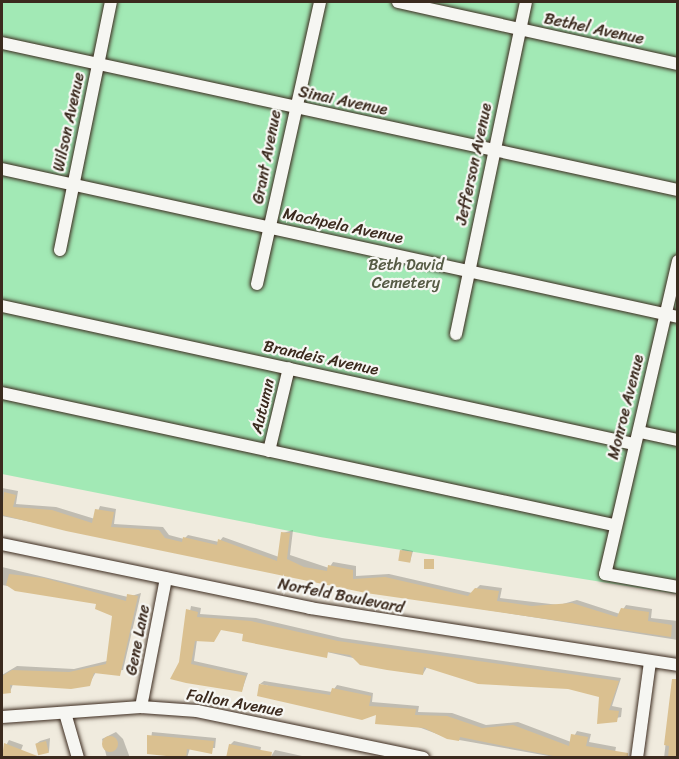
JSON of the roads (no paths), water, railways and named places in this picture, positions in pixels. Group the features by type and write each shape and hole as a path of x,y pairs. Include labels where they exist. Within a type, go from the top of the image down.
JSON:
{"street":[{"name":"Wilson Avenue","path":"60,250 111,2"},
{"name":"Grant Avenue","path":"257,284 294,107 320,2"},
{"name":"Bethel Avenue","path":"398,2 678,64"},
{"name":"Jefferson Avenue","path":"456,334 526,2"},
{"name":"Sinai Avenue","path":"2,43 678,190"},
{"name":"Machpela Avenue","path":"2,169 671,316"},
{"name":"Monroe Avenue","path":"678,261 671,316 613,525 605,574 678,587"},
{"name":"Brandeis Avenue","path":"2,306 634,444"},
{"name":"Autumn","path":"269,451 289,368"},
{"path":"2,393 613,525"},
{"path":"640,432 678,440"},
{"name":"Norfeld Boulevard","path":"2,544 166,579 437,631 678,665"},
{"name":"Gene Lane","path":"141,707 166,579"},
{"path":"637,758 650,662"},
{"name":"Fallon Avenue","path":"2,717 141,707 197,711 423,758"},
{"path":"65,712 78,758"}],"park label":[{"name":"Beth David Cemetery","path":"406,274"}]}
